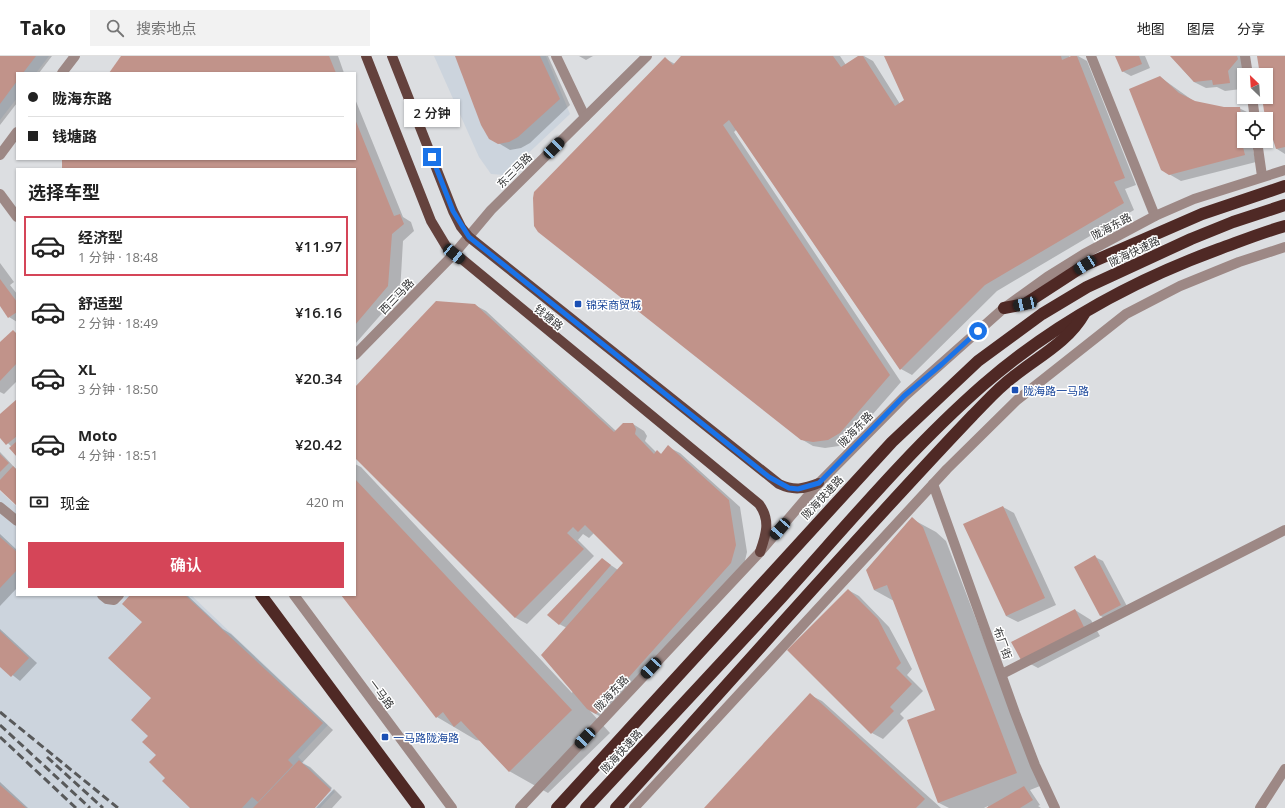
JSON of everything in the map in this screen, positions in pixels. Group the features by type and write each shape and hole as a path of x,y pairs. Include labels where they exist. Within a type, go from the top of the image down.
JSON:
{"highway":[{"path":"1004,308 1025,304 1085,265 1202,214 1285,186"},
{"name":"陇海快速路","path":"557,808 872,463 923,411 978,361 1042,314 1087,287 1191,239 1233,222 1285,205"},
{"name":"陇海快速路","path":"586,808 884,484 963,403 1030,348 1086,312 1142,281 1194,258 1285,226"},
{"path":"616,808 777,628 989,399 1011,378 1053,348 1076,328 1086,312"},
{"path":"262,596 419,808"}],"main road":[{"name":"钱塘路","path":"366,56 431,221 439,237 454,254 759,504 764,511 767,526 760,552"},
{"name":"钱塘路","path":"392,56 453,211 469,237 779,484 789,488 798,489 819,483"}],"street":[{"path":"63,72 75,56"},
{"path":"556,56 585,117"},
{"name":"东三马路","path":"454,254 491,210 646,56"},
{"path":"1092,56 1155,216"},
{"path":"1245,56 1247,68"},
{"path":"0,155 16,133"},
{"path":"1258,148 1262,176"},
{"name":"陇海东路","path":"520,808 760,552 819,483 904,396 1004,308 1059,269 1155,216 1194,199 1262,176 1285,170"},
{"path":"0,194 16,217"},
{"path":"634,808 933,484 1017,400 1126,314 1180,286 1239,262 1285,247"},
{"name":"西三马路","path":"356,354 454,254"},
{"name":"布厂街","path":"933,484 1015,713 1035,765 1055,808"},
{"path":"0,507 16,520"},
{"path":"1002,674 1285,530"},
{"path":"103,596 107,599 114,600 118,596"},
{"name":"一马路","path":"295,596 452,808"},
{"path":"1260,808 1285,769"}],"shaded area":[{"path":"0,56 49,56 37,72 16,72 16,99 0,120"},
{"path":"434,56 546,56 570,114 505,175 491,174 479,157"},
{"path":"0,491 16,506 16,596 112,596 119,603 125,596 192,596 328,725 298,757 335,792 320,808 0,808"}],"building":[{"path":"0,56 36,56 24,72 16,72 16,82 0,104"},
{"path":"121,56 329,56 336,72 110,72"},
{"path":"455,56 540,56 560,99 518,137 509,142 498,144 489,139 481,125"},
{"name":"锦荣商贸城","path":"681,56 833,56 841,67 858,56 863,56 895,106 904,100 884,56 1061,56 1062,60 1071,56 1077,56 1125,178 1114,182 1124,203 985,285 900,370 729,120 723,125 890,375 840,433 828,440 813,442 801,440 538,232 534,226 534,192 665,57 673,65"},
{"path":"1115,56 1139,56 1142,64 1122,72"},
{"path":"1170,56 1237,56 1238,59 1228,71 1230,83 1213,85 1212,80 1194,82"},
{"path":"1257,56 1285,56 1285,147 1276,149 1273,140 1273,112 1264,111 1263,104 1273,104 1273,68 1259,68"},
{"path":"1160,76 1179,93 1195,101 1224,107 1240,107 1241,112 1237,112 1237,148 1243,148 1245,155 1169,175 1161,170 1129,89"},
{"path":"356,121 394,216 400,214 404,224 392,234 388,286 356,324 356,168 62,168 62,160 356,160"},
{"path":"0,279 16,301 16,313 8,318 0,306"},
{"path":"436,301 475,304 614,432 623,423 633,423 636,429 635,434 654,454 657,450 661,454 668,445 729,500 736,545 731,563 596,714 587,709 541,655 623,563 585,525 578,532 573,527 567,533 584,549 515,618 356,459 356,386"},
{"path":"13,330 16,333 16,364 0,381 0,342"},
{"path":"16,400 16,437 6,445 0,438 0,414"},
{"path":"16,442 16,456 9,448"},
{"path":"0,454 9,463 0,472"},
{"path":"13,466 16,469 16,505 0,490 0,480"},
{"path":"356,480 572,710 509,772 461,721 454,727 443,712 436,718 342,596 356,596"},
{"path":"1003,506 1045,598 1006,616 963,524"},
{"path":"912,517 923,527 1017,773 938,803 907,720 935,710 887,585 874,590 866,570"},
{"path":"0,537 16,551 16,571 0,588"},
{"path":"1095,555 1121,605 1100,616 1074,567"},
{"path":"602,558 611,565 559,625 547,615"},
{"path":"848,589 878,619 901,663 896,668 912,684 890,707 894,711 871,734 787,650"},
{"path":"129,596 186,596 323,723 288,760 293,765 258,802 252,797 242,808 190,808 162,781 165,778 149,762 156,755 142,742 148,736 131,720 151,698 108,658 142,622 122,604"},
{"path":"1075,609 1084,627 1021,660 1011,642"},
{"path":"0,631 29,658 11,677 0,667"},
{"path":"810,693 925,799 916,808 704,808"},
{"path":"299,760 331,790 315,808 253,808"},
{"path":"0,785 26,808 0,808"},
{"path":"1024,786 1033,800 1020,808 986,808"}],"railway":[{"path":"0,712 118,808"},
{"path":"0,725 90,808"},
{"path":"0,737 76,808"},
{"path":"47,757 103,808"}],"place":[{"name":"锦荣商贸城","path":"578,304"},
{"name":"陇海路一马路","path":"1015,390"},
{"name":"一马路陇海路","path":"385,737"}],"route":[{"path":"432,157 453,211 469,237 769,477 779,484 789,488 807,488 819,483 904,396 978,331"}]}
